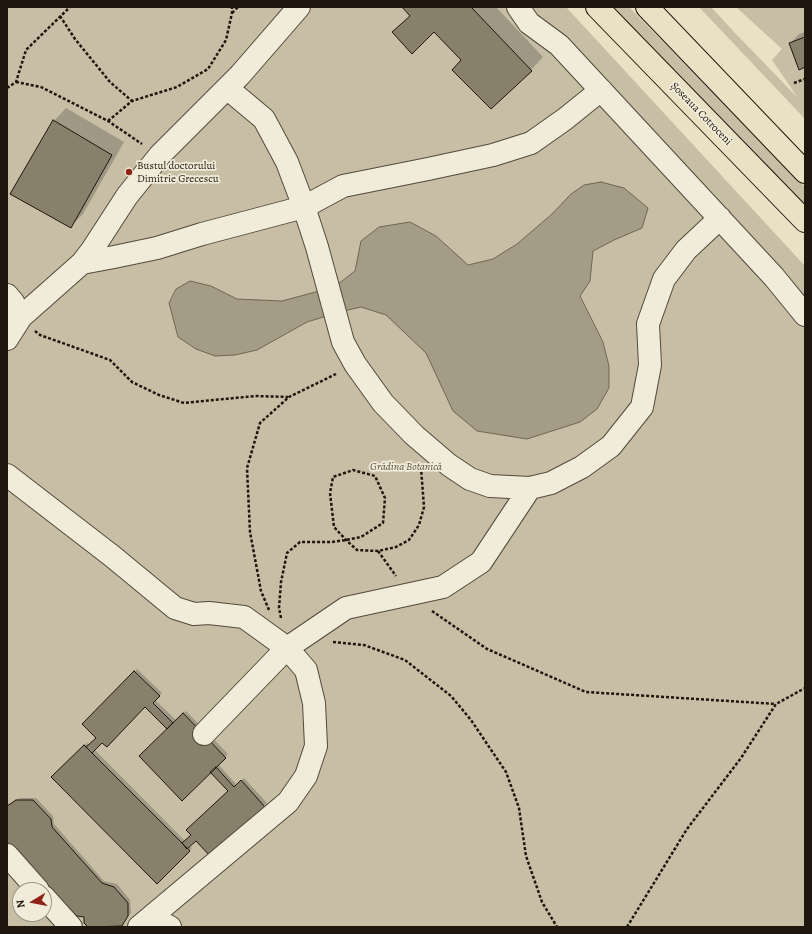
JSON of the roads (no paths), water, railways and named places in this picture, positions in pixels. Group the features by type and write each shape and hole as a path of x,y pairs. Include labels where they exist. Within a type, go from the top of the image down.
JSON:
{"main road":[{"name":"Șoseaua Cotroceni","path":"597,7 805,222"},
{"path":"647,7 805,172"}],"street":[{"path":"7,339 21,316 82,262 92,250 127,196 160,155 227,88 299,7"},
{"path":"518,7 529,23 559,45 601,90 774,277 805,315"},
{"path":"227,88 264,119 287,162 304,207 338,320 343,342 355,364 383,403 449,466 470,479 490,486 530,488 551,483 588,463 611,446 642,407 650,365 648,324 664,279 686,250 720,218"},
{"path":"82,262 114,258 157,248 202,234 304,207 343,186 428,170 479,158 530,143 565,119 601,90"},
{"path":"7,295 21,316"},
{"path":"7,475 112,556 175,608 194,614 208,613 244,617 287,648 306,670 314,703 316,746 306,776 288,802 145,922"},
{"path":"204,734 287,648 346,608 443,587 482,562 530,488"},
{"path":"7,855 31,882"},
{"path":"52,905 71,927"},
{"path":"145,922 170,927"}],"place":[{"name":"Bustul doctorului Dimitrie Grecescu","path":"129,172"}],"park label":[{"name":"Grădina Botanică","path":"406,467"}]}
